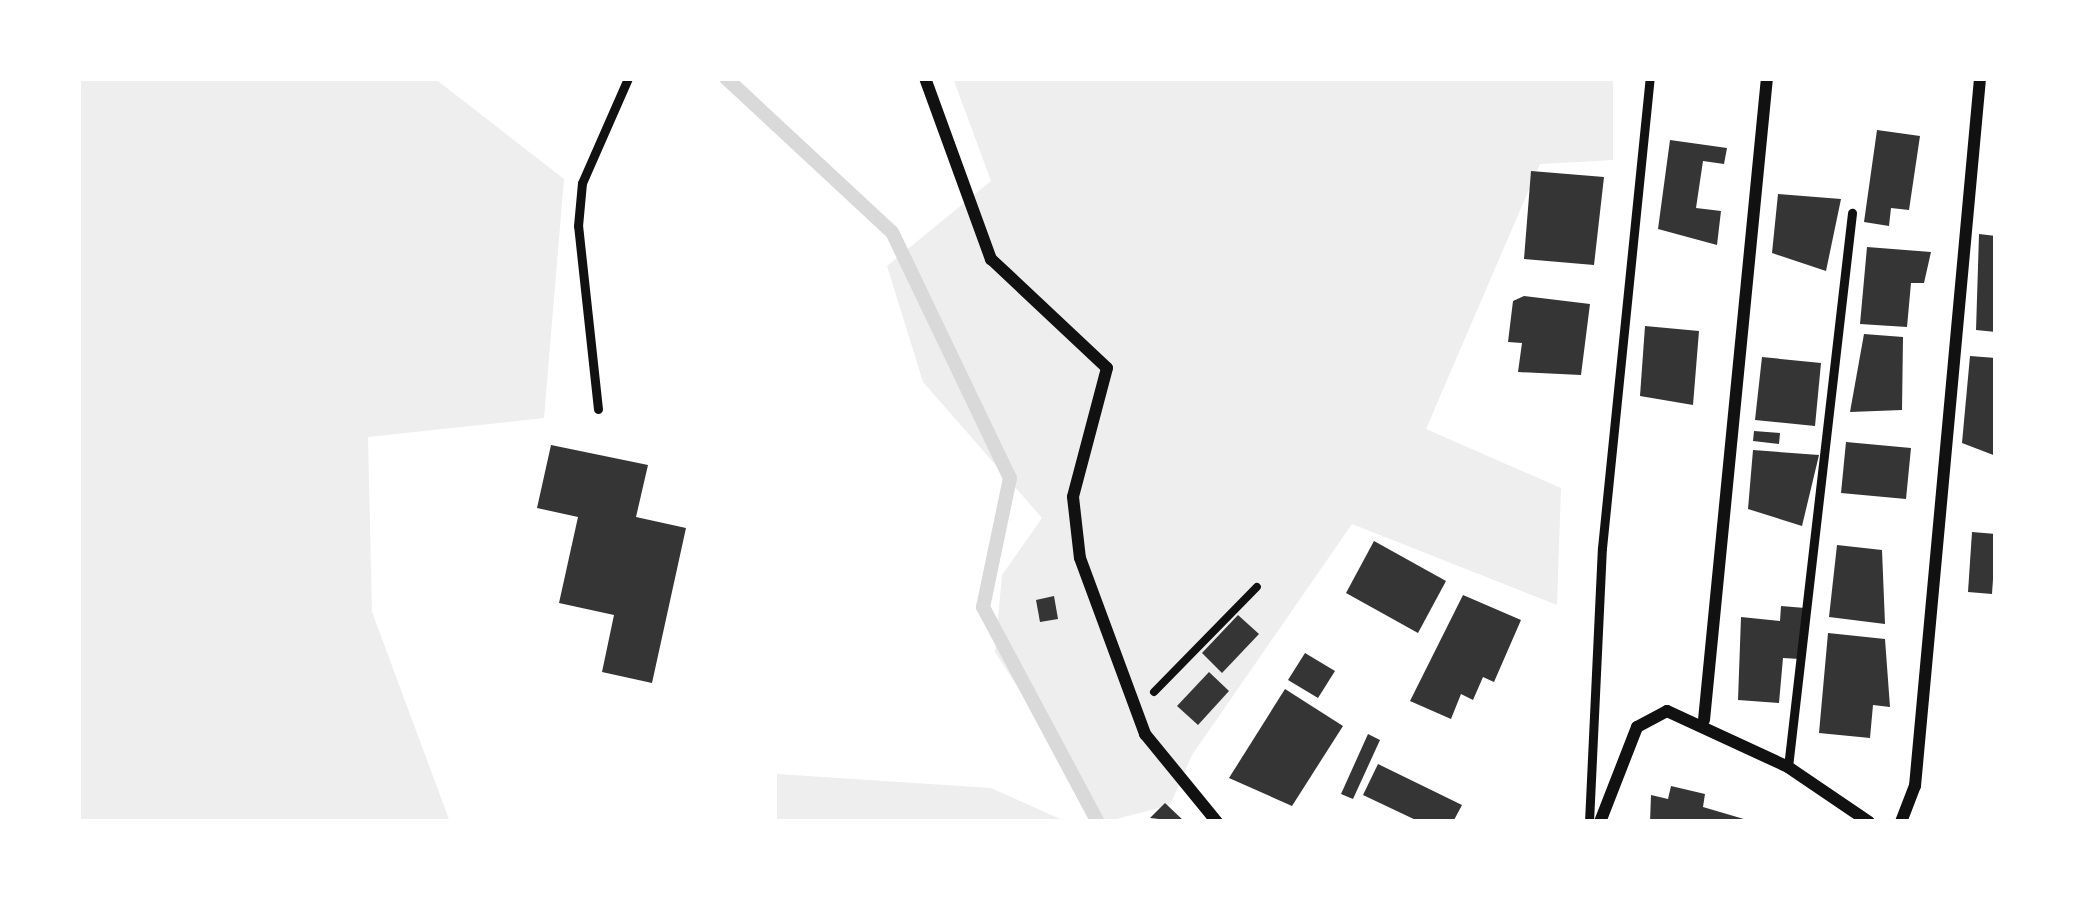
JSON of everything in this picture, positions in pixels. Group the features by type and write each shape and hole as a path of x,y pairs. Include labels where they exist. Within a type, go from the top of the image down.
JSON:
{"street":[{"path":"925,78 991,259 1107,368 1073,523 1130,703 1217,822"},
{"path":"1703,720 1767,78"},
{"path":"1901,822 1915,786 1980,78"},
{"path":"1600,822 1636,727 1667,711 1703,720 1789,766 1869,822"}],"lane":[{"path":"598,409 580,205 628,78"},
{"path":"1589,822 1602,548 1651,78"},
{"path":"1789,766 1852,213"}],"path":[{"path":"1130,703 1174,683 1197,642 1257,587"}],"shaded area":[{"path":"78,78 434,78 564,179 544,418 368,437 372,612 450,822 78,822"},
{"path":"953,78 1613,78 1613,160 1540,164 1426,429 1561,488 1557,605 1352,524 1192,755 1170,805 1105,822 995,652 1002,575 1042,518 923,382 887,266 991,181"},
{"path":"777,774 991,788 1067,822 777,822"}],"building":[{"path":"1877,130 1920,136 1909,210 1891,208 1889,226 1864,222"},
{"path":"1670,140 1727,148 1724,164 1703,161 1696,208 1721,211 1717,245 1658,229"},
{"path":"1531,171 1604,177 1594,265 1524,259"},
{"path":"1778,194 1841,199 1826,271 1772,253"},
{"path":"1979,234 1996,236 1996,332 1976,330"},
{"path":"1867,247 1931,252 1924,283 1911,283 1907,327 1860,324"},
{"path":"1524,296 1590,304 1581,375 1518,372 1522,343 1508,342 1513,301"},
{"path":"1645,326 1699,331 1693,405 1640,396"},
{"path":"1864,334 1903,337 1902,410 1850,412"},
{"path":"1970,356 1996,358 1996,456 1962,443"},
{"path":"1762,357 1821,363 1815,426 1755,420"},
{"path":"1754,431 1780,433 1779,444 1753,441"},
{"path":"1846,442 1911,448 1906,499 1841,493"},
{"path":"551,445 648,465 636,517 686,528 652,683 602,672 614,615 559,603 578,517 537,508"},
{"path":"1753,450 1819,455 1802,526 1748,509"},
{"path":"1972,532 1996,534 1992,594 1968,592"},
{"path":"1374,541 1446,581 1418,633 1346,593"},
{"path":"1837,545 1882,550 1885,624 1829,617"},
{"path":"1463,595 1521,620 1494,682 1483,677 1473,700 1461,694 1451,719 1410,701"},
{"path":"1054,596 1058,619 1040,622 1036,600"},
{"path":"1781,606 1805,608 1800,659 1783,658 1779,703 1738,700 1741,617 1780,621"},
{"path":"1238,615 1259,634 1222,673 1202,653"},
{"path":"1828,633 1885,639 1890,707 1873,705 1870,738 1819,733"},
{"path":"1305,653 1335,671 1318,698 1288,680"},
{"path":"1209,672 1229,691 1198,725 1177,706"},
{"path":"1285,689 1343,726 1292,806 1229,778"},
{"path":"1368,734 1380,740 1353,799 1341,794"},
{"path":"1378,764 1462,805 1453,822 1420,822 1363,795"},
{"path":"1671,786 1705,794 1703,807 1754,822 1650,822 1651,795 1668,799"},
{"path":"1165,803 1185,822 1150,818"}],"waterway":[{"path":"726,78 892,232 1010,478 983,607 1098,822"}]}
